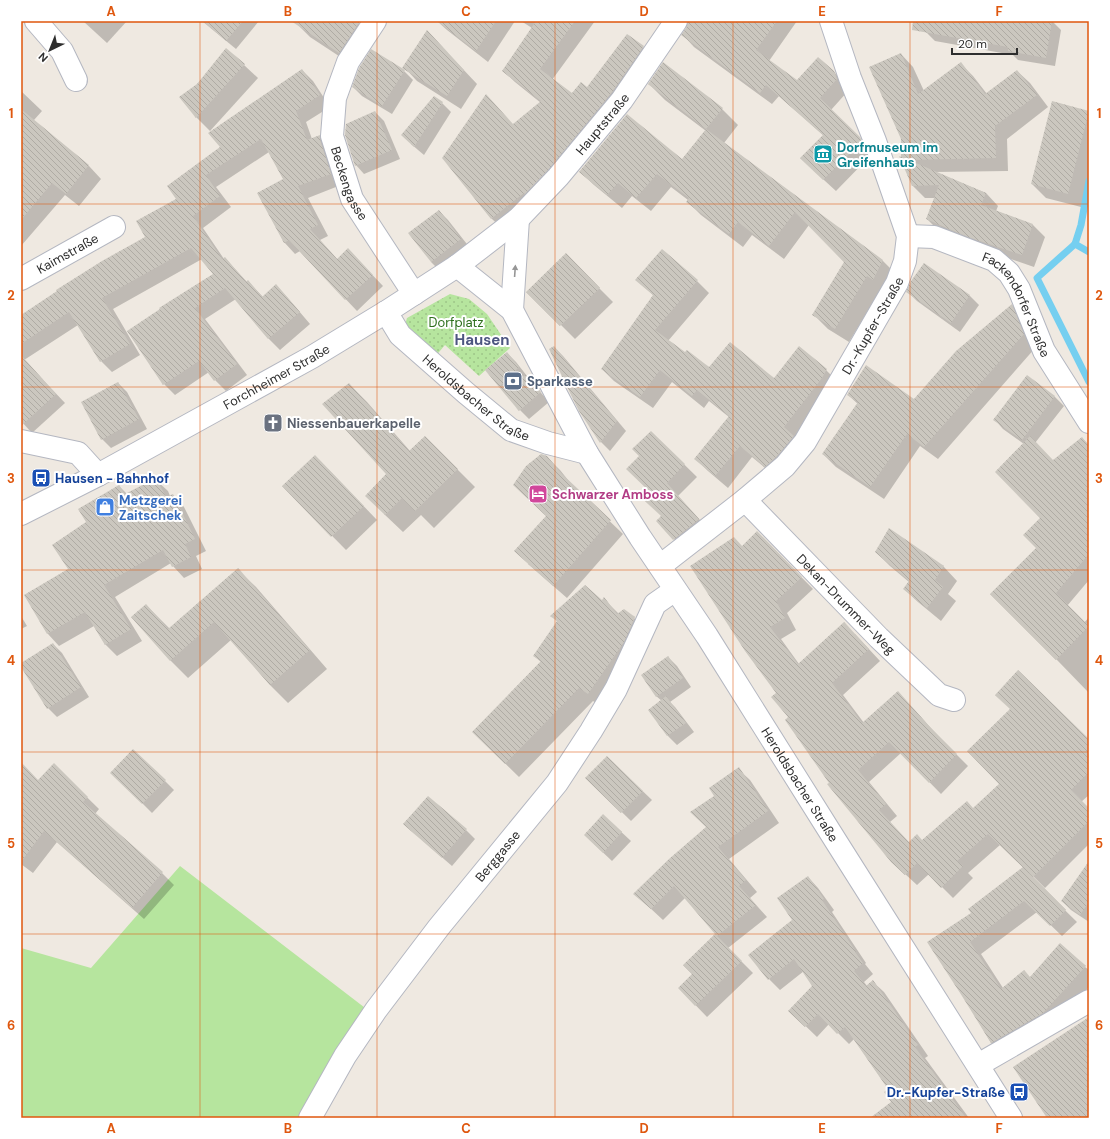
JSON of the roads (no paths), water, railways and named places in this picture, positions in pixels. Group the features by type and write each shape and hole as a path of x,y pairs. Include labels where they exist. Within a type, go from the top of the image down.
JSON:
{"street":[{"path":"36,21 62,51 76,80"},
{"name":"Beckengasse","path":"375,21 348,62 335,98 332,136 352,199 414,294"},
{"name":"Hauptstraße","path":"518,219 558,177 622,100 676,21"},
{"name":"Dr.-Kupfer-Straße","path":"660,566 745,500 785,466 805,442 897,284 905,261 908,236 875,141 850,78 831,21"},
{"path":"512,310 518,219"},
{"name":"Forchheimer Straße","path":"21,514 98,475 312,358 456,266 518,219"},
{"name":"Kaimstraße","path":"21,279 114,227"},
{"name":"Fackendorfer Straße","path":"908,236 934,237 994,260 1009,273 1019,289 1044,351 1089,422"},
{"name":"Heroldsbacher Straße","path":"456,266 512,310 587,453 675,590 707,636 1011,1118"},
{"name":"Heroldsbacher Straße","path":"386,312 400,335 511,430 548,443 587,453"},
{"path":"21,441 78,453 98,475"},
{"name":"Dekan-Drummer-Weg","path":"745,500 879,638 939,695 954,700"},
{"name":"Berggasse","path":"310,1118 345,1056 376,1010 440,927 557,783 616,689 655,604 675,590"},
{"path":"978,1066 1089,1001"}],"waterway":[{"path":"1075,244 1081,225 1089,181"},
{"path":"1075,244 1037,278 1089,382"},
{"path":"1075,244 1089,252"}],"place":[{"name":"Dorfmuseum im Greifenhaus","path":"823,154"},
{"name":"Sparkasse","path":"513,381"},
{"name":"Niessenbauerkapelle","path":"273,423"},
{"name":"Hausen - Bahnhof","path":"41,478"},
{"name":"Schwarzer Amboss","path":"538,494"},
{"name":"Metzgerei Zaitschek","path":"105,507"},
{"name":"Dr.-Kupfer-Straße","path":"1019,1092"}],"district":[{"name":"Hausen","path":"482,340"}],"park label":[{"name":"Dorfplatz","path":"456,322"}]}
